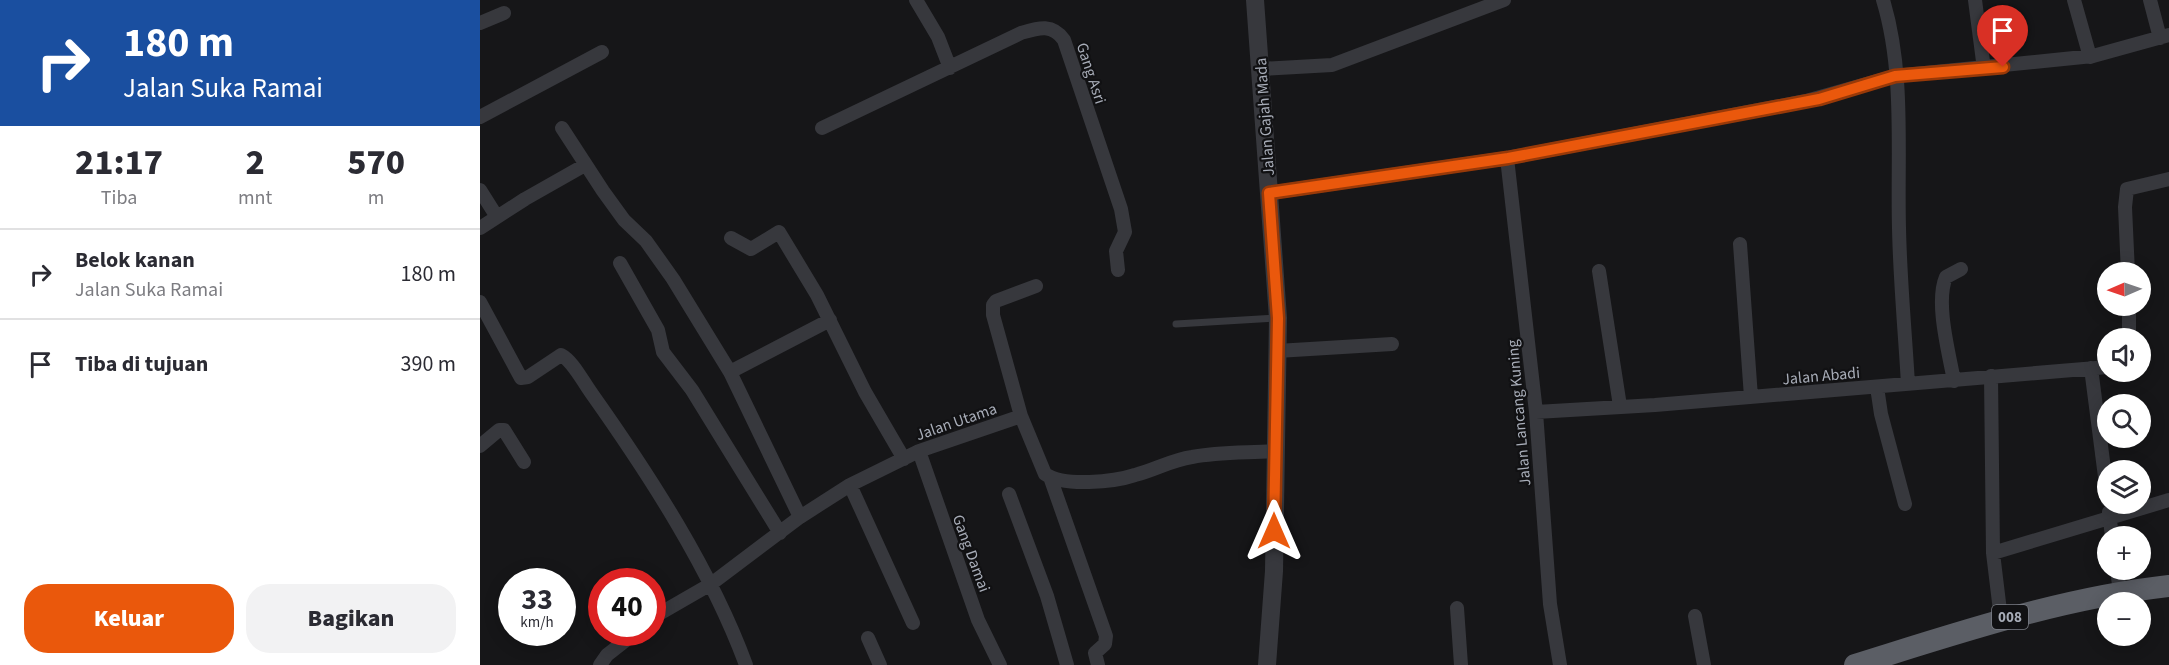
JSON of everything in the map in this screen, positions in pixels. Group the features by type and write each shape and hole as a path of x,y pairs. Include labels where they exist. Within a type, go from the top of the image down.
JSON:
{"highway":[{"name":"008","path":"1855,665 2118,581 2169,586"}],"street":[{"path":"916,0 938,37 950,68"},
{"name":"Jalan Gajah Mada","path":"1255,0 1262,69 1278,318 1274,571 1267,665"},
{"path":"1262,69 1332,65 1504,0"},
{"path":"1883,0 1892,30 1895,76 1899,231 1908,384"},
{"path":"1975,0 1984,69"},
{"path":"2074,0 2090,57"},
{"path":"1269,193 1508,158 1815,100 1895,76 2090,57 2165,36 2150,0"},
{"path":"480,23 504,13"},
{"name":"Gang Asri","path":"822,128 1021,33 1041,27 1059,33 1064,40 1121,209 1125,232 1116,251 1118,270"},
{"path":"480,117 602,52"},
{"path":"562,128 624,220 646,241 660,260 730,372 800,517"},
{"name":"Jalan Lancang Kuning","path":"1508,158 1536,412 1550,604 1560,665"},
{"path":"480,228 585,165"},
{"path":"2128,262 2125,207 2127,189 2169,179"},
{"path":"480,190 496,217"},
{"path":"731,238 751,249 779,232 830,320 865,392 904,459"},
{"path":"1740,244 1751,398"},
{"path":"620,263 658,330 663,352 692,390 780,533"},
{"path":"1954,381 1946,332 1943,292 1946,277 1961,268"},
{"path":"1599,271 1620,406"},
{"path":"1021,416 993,315 993,305 1036,286"},
{"path":"480,302 521,378 528,377 558,356 565,357 606,415 711,584 746,665"},
{"path":"730,372 830,320"},
{"path":"1277,351 1392,344"},
{"path":"2091,368 2103,460"},
{"name":"Jalan Abadi","path":"1536,412 1751,398 2097,368"},
{"path":"1991,376 1993,553 2001,619"},
{"path":"1877,387 1881,414 1905,504"},
{"name":"Jalan Utama","path":"666,610 711,584 800,517 850,485 919,451 1021,416 1042,467 1050,477 1106,636 1104,644 1095,652 1098,665"},
{"path":"480,446 499,430 504,430 524,462"},
{"name":"Gang Damai","path":"919,451 978,620 1000,665"},
{"path":"1050,477 1098,482 1135,476 1164,463 1194,456 1275,451"},
{"path":"850,485 913,623"},
{"path":"1009,494 1047,596 1067,665"},
{"path":"1993,553 2169,500"},
{"path":"2109,514 2111,526"},
{"path":"1457,608 1461,665"},
{"path":"1695,616 1704,665"},
{"path":"868,638 880,665"},
{"path":"606,662 622,646"}],"lane":[{"path":"1176,324 1278,318"}],"route":[{"path":"1274,531 1278,318 1269,193 1508,158 1819,99 1895,76 2003,67"}]}
